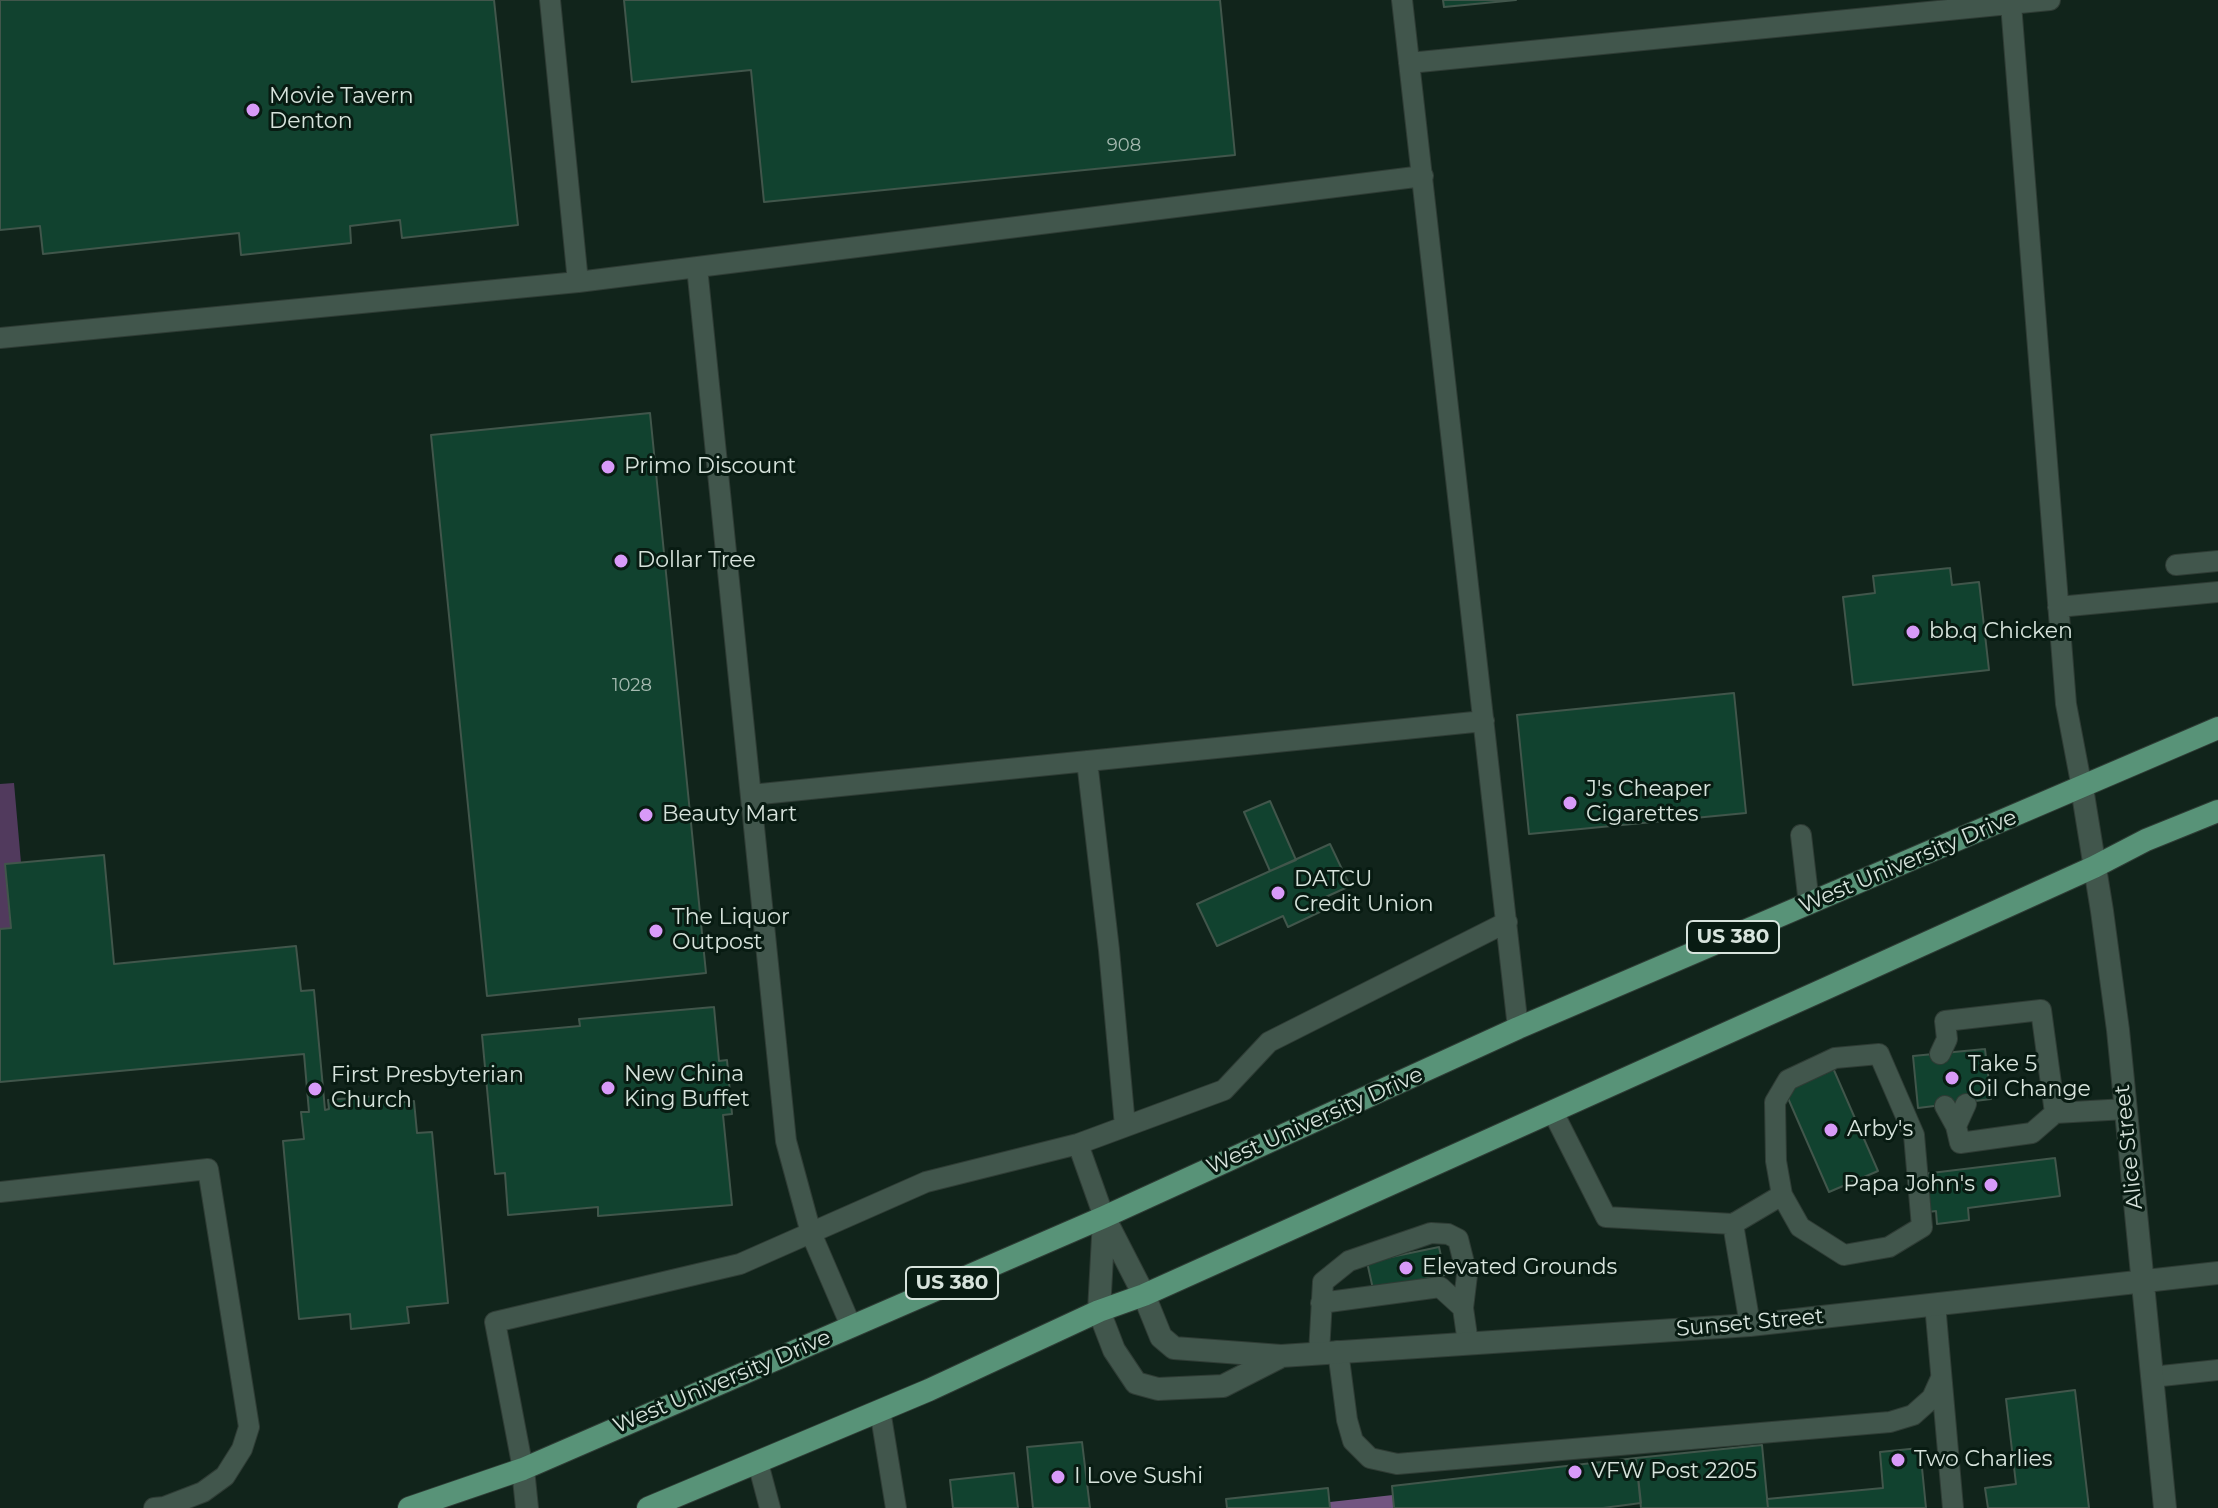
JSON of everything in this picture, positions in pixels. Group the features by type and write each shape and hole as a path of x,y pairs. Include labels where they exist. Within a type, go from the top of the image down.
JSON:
{"main road":[{"name":"West University Drive","path":"409,1508 523,1469 1104,1217 1518,1028 2218,728"},
{"path":"648,1508 880,1410 1099,1311 1144,1295 2094,867 2146,840 2218,811"}],"street":[{"name":"Alice Street","path":"2082,788 2102,911 2126,1109 2165,1508"},
{"name":"Sunset Street","path":"1104,1217 1144,1295 1161,1337 1174,1348 1281,1356 1750,1325 2218,1273"},
{"name":"Sunset Street","path":"1104,1217 1099,1311 1114,1350 1136,1383 1158,1389 1223,1386 1281,1356"},
{"path":"523,1469 527,1508"}],"lane":[{"path":"550,0 578,282"},
{"path":"1402,0 1518,1028"},
{"path":"1409,63 2050,0"},
{"path":"2011,4 2066,704 2082,788"},
{"path":"0,338 578,282 1423,176"},
{"path":"697,267 786,1141 811,1233 851,1326"},
{"path":"2176,565 2218,561"},
{"path":"2058,607 2218,592"},
{"path":"751,795 1484,721"},
{"path":"1087,761 1125,1126"},
{"path":"1801,835 1809,904"},
{"path":"523,1469 495,1322 740,1264 926,1182 1078,1144 1224,1090 1269,1042 1507,922"},
{"path":"1949,1048 1945,1021 2041,1010 2055,1113"},
{"path":"1879,1054 1914,1135 1922,1227 1889,1247 1844,1255 1800,1227 1782,1195 1776,1161 1775,1102 1788,1080 1835,1058 1879,1054"},
{"path":"1956,1126 1966,1104"},
{"path":"1945,1106 1956,1126 1960,1143 2032,1133 2055,1113 2126,1109"},
{"path":"1553,1112 1606,1217 1733,1224 1782,1195"},
{"path":"1078,1144 1104,1217"},
{"path":"0,1192 208,1169 249,1427 242,1449 225,1476 203,1492 154,1508"},
{"path":"1733,1224 1750,1325"},
{"path":"1468,1343 1463,1308 1467,1275 1458,1239 1448,1234 1431,1233 1349,1261 1323,1282 1321,1303 1329,1352 1353,1441 1370,1458 1397,1464 1890,1422 1913,1415 1932,1398 1941,1378"},
{"path":"1321,1303 1440,1287 1463,1308"},
{"path":"1935,1304 1953,1508"},
{"path":"2152,1377 2218,1370"},
{"path":"880,1410 896,1508"},
{"path":"758,1463 770,1508"}],"shaded area":[{"path":"14,783 21,863 5,865 11,928 0,929 0,784"},
{"path":"1393,1495 1394,1508 1330,1508 1330,1502"}],"building":[{"name":"Movie Tavern Denton","path":"0,0 494,0 518,225 402,238 400,220 350,226 351,243 241,255 239,233 43,254 40,226 0,230"},
{"path":"624,0 1220,0 1235,155 764,202 751,70 632,82"},
{"path":"1443,0 1516,0 1444,7"},
{"path":"650,413 706,973 487,996 431,435"},
{"path":"1950,568 1952,585 1979,582 1989,670 1853,685 1843,597 1875,593 1873,576"},
{"path":"1734,693 1746,813 1529,834 1517,715"},
{"path":"1270,801 1296,860 1270,871 1244,812"},
{"name":"DATCU Credit Union","path":"1330,844 1350,886 1319,900 1324,910 1288,927 1283,916 1217,946 1197,904"},
{"name":"First Presbyterian Church","path":"104,855 114,964 296,946 301,991 314,990 325,1110 329,1109 328,1100 386,1095 387,1104 414,1101 417,1133 432,1132 448,1303 407,1307 409,1323 351,1329 350,1314 299,1319 283,1141 304,1139 301,1112 309,1112 304,1054 0,1082 0,929 11,928 5,864"},
{"name":"New China King Buffet","path":"714,1007 719,1061 727,1060 732,1114 723,1115 732,1205 598,1216 598,1207 508,1215 505,1173 495,1174 482,1035 580,1026 579,1019"},
{"name":"Take 5 Oil Change","path":"1985,1049 1991,1099 1918,1108 1913,1056"},
{"name":"Arby's","path":"1833,1068 1878,1171 1829,1192 1784,1089"},
{"name":"Papa John's","path":"2055,1158 2060,1196 1968,1208 1969,1220 1937,1224 1936,1211 1928,1212 1923,1174"},
{"name":"Elevated Grounds","path":"1439,1247 1445,1275 1373,1289 1367,1262"},
{"path":"2075,1390 2089,1508 1988,1508 1985,1488 2016,1484 2006,1399"},
{"name":"I Love Sushi","path":"1082,1442 1090,1508 1033,1508 1027,1447"},
{"path":"1762,1445 1768,1508 1641,1508 1636,1458"},
{"path":"1920,1448 1926,1508 1768,1508 1767,1499 1883,1488 1880,1452"},
{"name":"VFW Post 2205","path":"1636,1458 1641,1503 1603,1508 1394,1508 1392,1486"},
{"path":"1014,1473 1018,1508 953,1508 950,1480"},
{"path":"1328,1488 1330,1508 1227,1508 1226,1499"}],"place":[{"name":"Movie Tavern Denton","path":"253,110"},
{"name":"Primo Discount","path":"608,467"},
{"name":"Dollar Tree","path":"621,561"},
{"name":"bb.q Chicken","path":"1913,632"},
{"name":"J's Cheaper Cigarettes","path":"1570,803"},
{"name":"Beauty Mart","path":"646,815"},
{"name":"DATCU Credit Union","path":"1278,893"},
{"name":"The Liquor Outpost","path":"656,931"},
{"name":"Take 5 Oil Change","path":"1952,1078"},
{"name":"New China King Buffet","path":"608,1088"},
{"name":"First Presbyterian Church","path":"315,1089"},
{"name":"Arby's","path":"1831,1130"},
{"name":"Papa John's","path":"1991,1185"},
{"name":"Elevated Grounds","path":"1406,1268"},
{"name":"Two Charlies","path":"1898,1460"},
{"name":"VFW Post 2205","path":"1575,1472"},
{"name":"I Love Sushi","path":"1058,1477"}]}
